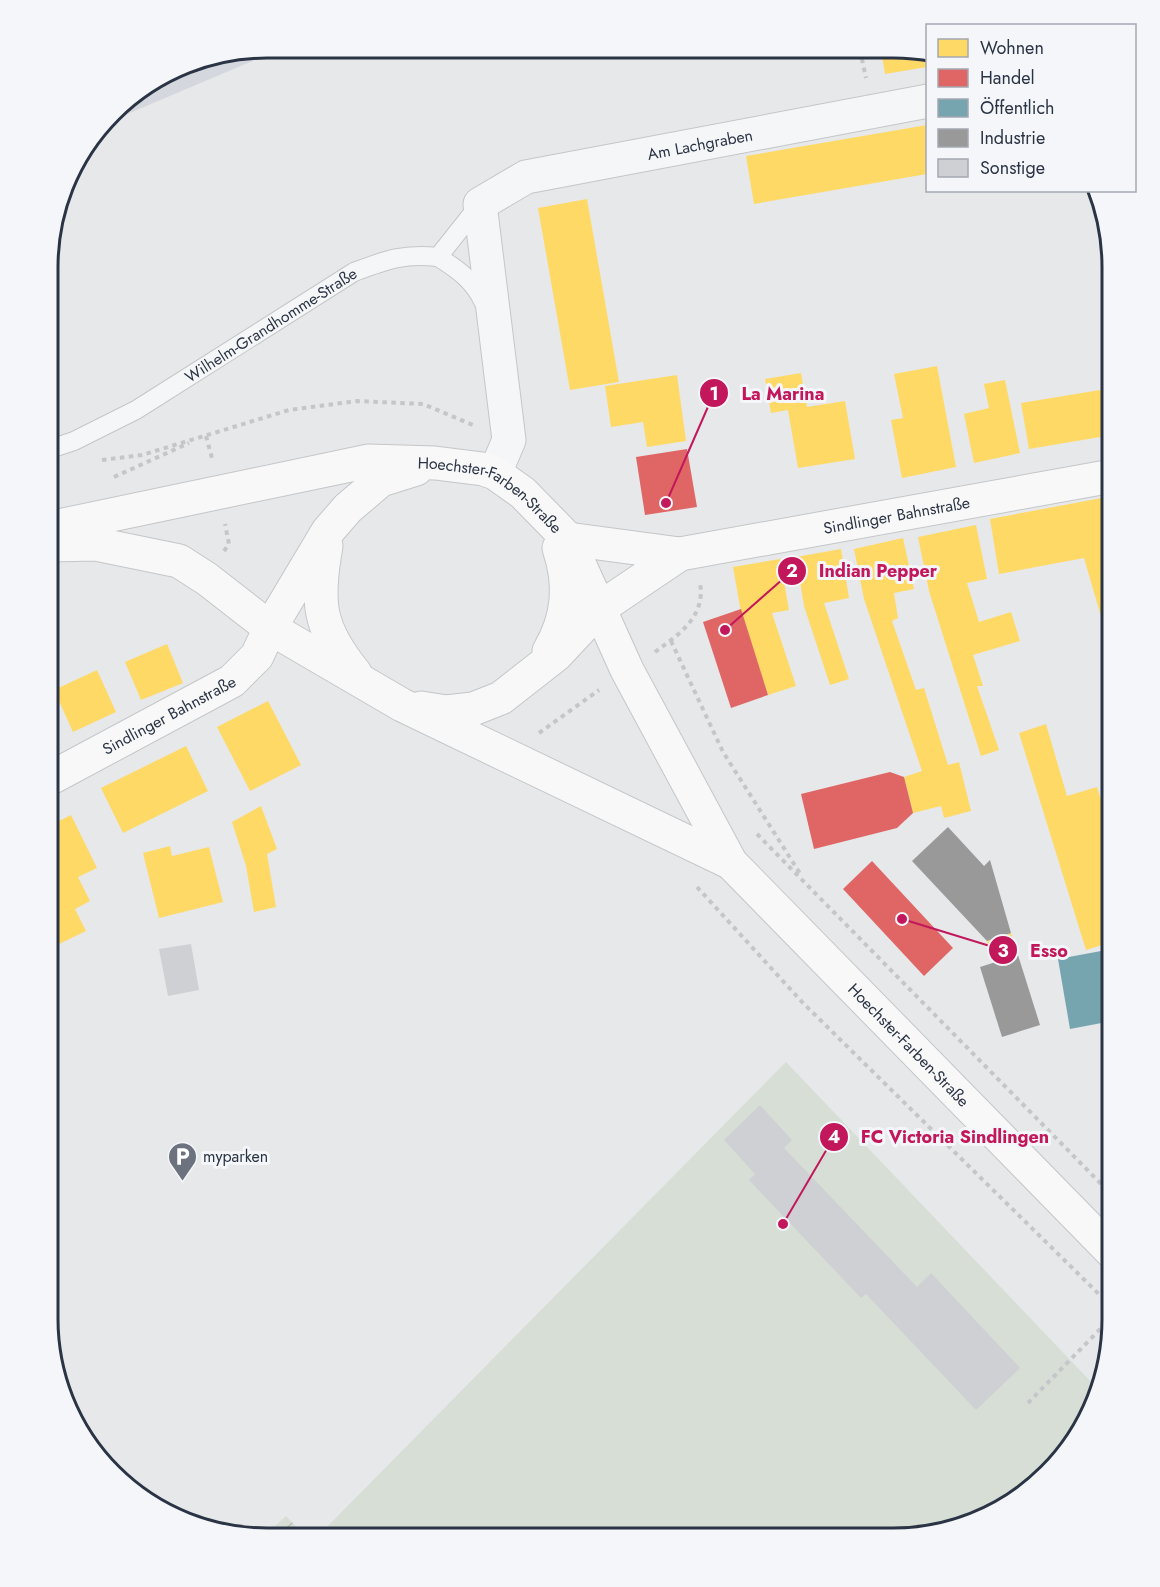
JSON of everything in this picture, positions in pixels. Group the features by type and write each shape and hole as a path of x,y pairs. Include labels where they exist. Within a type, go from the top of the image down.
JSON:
{"main road":[{"name":"Hoechster-Farben-Straße","path":"58,526 369,461 435,463 483,469 495,473 523,493 560,531 600,608 627,670 731,863 1101,1241"},
{"name":"Sindlinger Bahnstraße","path":"58,774 232,681 257,656 270,628 328,531 348,508 381,480 435,463"},
{"name":"Sindlinger Bahnstraße","path":"560,531 680,554 1102,478"},
{"path":"328,531 320,582 322,616 335,648 364,684"},
{"path":"540,665 553,644 567,607 567,573 560,531"},
{"name":"Hoechster-Farben-Straße","path":"58,545 96,544 157,554 179,561 207,579 270,628 402,705 731,863"},
{"name":"Sindlinger Bahnstraße","path":"402,705 446,712 473,709 501,698 540,665 556,655 600,608 680,554"}],"street":[{"name":"Am Lachgraben","path":"480,204 526,177 926,100"},
{"path":"480,204 509,440 495,473"}],"lane":[{"path":"480,204 438,257 461,272 477,287 499,348"},
{"name":"Wilhelm-Grandhomme-Straße","path":"58,446 136,411 354,272 389,259 412,254 438,257"}],"path":[{"path":"103,459 142,455 289,410 357,401 423,404 509,440"},
{"path":"110,479 206,436"},
{"path":"207,579 229,544 220,493"},
{"path":"670,641 723,752 805,881 1101,1185"},
{"path":"694,884 802,1003 1101,1296"},
{"path":"1028,1403 1101,1328"}],"shaded area":[{"path":"257,59 125,115 163,86 187,74 226,63"},
{"path":"786,1062 1091,1382 1080,1412 1066,1436 1050,1457 1030,1477 985,1507 934,1524 907,1528 326,1528"},
{"path":"286,1516 297,1528 273,1528"}],"building: Wohnen":[{"path":"882,58 926,61 926,67 885,74"},
{"path":"926,125 926,174 754,204 746,156"},
{"path":"587,199 619,382 570,390 538,208"},
{"path":"937,366 956,467 902,478 891,420 903,418 894,374"},
{"path":"801,373 807,407 845,401 855,459 798,468 788,410 771,413 765,379"},
{"path":"677,375 686,441 647,447 643,422 611,427 605,386"},
{"path":"1005,380 1020,453 974,463 964,414 989,408 984,384"},
{"path":"1102,390 1102,437 1029,449 1021,403"},
{"path":"1102,498 1102,619 1084,558 999,574 990,519"},
{"path":"976,525 987,579 967,583 979,622 1011,612 1020,641 973,655 983,686 977,686 999,750 981,756 929,591 918,537"},
{"path":"903,538 914,589 894,593 898,618 892,621 916,690 924,688 948,765 959,762 971,811 944,818 941,806 913,813 904,777 922,771 864,599 854,549"},
{"path":"841,549 849,598 824,603 849,679 830,685 804,606 796,557"},
{"path":"780,559 789,610 772,613 796,686 768,695 742,618 733,567"},
{"path":"167,644 183,683 141,700 125,662"},
{"path":"97,670 116,712 73,732 58,699 58,688"},
{"path":"268,701 301,765 250,791 217,727"},
{"path":"1046,724 1067,796 1097,787 1101,802 1101,945 1086,950 1019,733"},
{"path":"186,746 208,791 123,833 101,788"},
{"path":"261,806 277,849 267,854 276,907 254,912 246,866 232,822"},
{"path":"71,815 97,868 78,877 90,901 75,909 86,931 59,944 58,942 58,822"},
{"path":"170,846 172,856 209,847 223,902 159,918 143,853"},
{"path":"1011,933 1018,955 993,963 987,941"}],"building: Handel":[{"path":"687,449 697,507 645,515 636,457"},
{"path":"741,609 768,695 731,708 703,622"},
{"path":"890,772 904,777 913,813 897,828 814,849 801,794"},
{"path":"872,861 953,948 924,976 843,889"}],"building: Öffentlich":[{"path":"1101,951 1101,1023 1070,1029 1058,959"}],"building: Industrie":[{"path":"948,827 984,866 990,860 1011,933 987,941 912,861"},
{"path":"1018,955 1040,1025 1002,1037 980,967"}],"building: Sonstige":[{"path":"191,944 199,990 168,996 159,949"},
{"path":"760,1105 792,1140 784,1148 917,1287 931,1273 1020,1368 976,1410 866,1294 861,1298 749,1180 755,1174 724,1140"}],"place":[{"name":"La Marina","path":"666,503"},
{"name":"Indian Pepper","path":"725,630"},
{"name":"Esso","path":"902,919"},
{"name":"myparken","path":"182,1182"},
{"name":"FC Victoria Sindlingen","path":"783,1224"}]}
